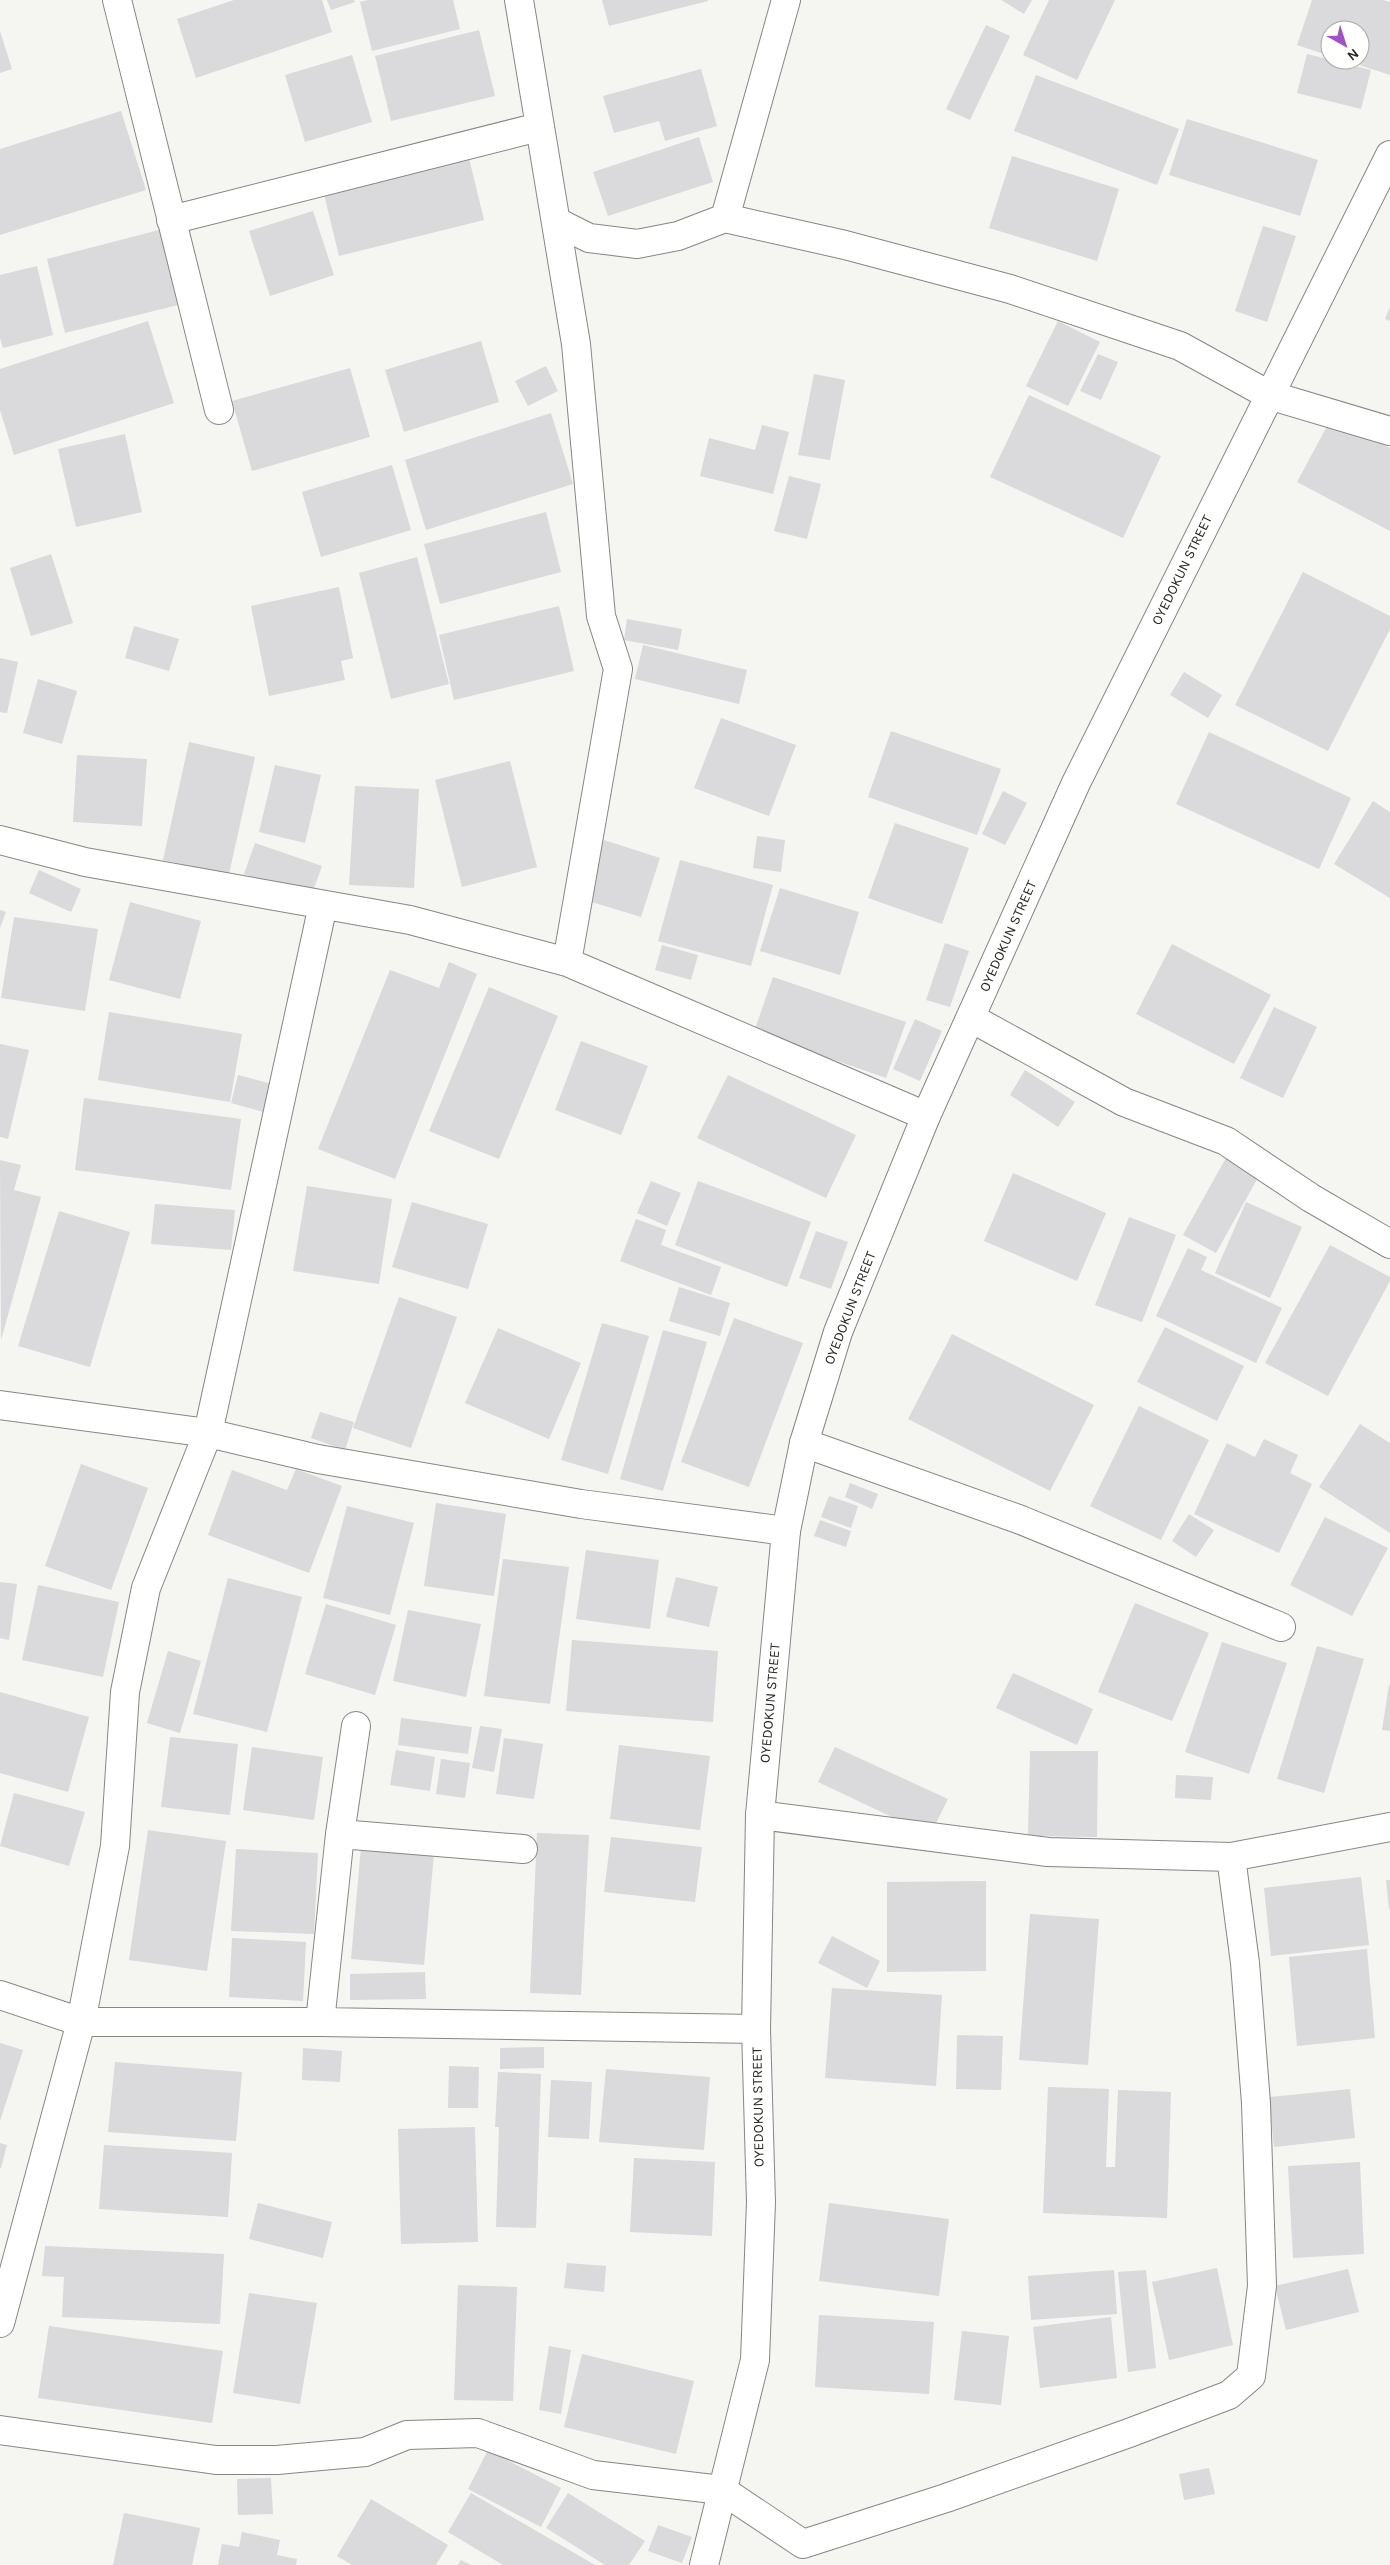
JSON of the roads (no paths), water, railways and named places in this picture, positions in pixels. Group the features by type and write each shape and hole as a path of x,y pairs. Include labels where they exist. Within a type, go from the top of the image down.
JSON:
{"street":[{"path":"117,0 219,410"},
{"path":"519,0 576,344 601,616 618,669 567,962"},
{"path":"725,218 786,0"},
{"path":"171,220 539,127"},
{"name":"OYEDOKUN STREET","path":"704,2565 755,2360 761,2202 756,2029 760,1815 786,1531 804,1443 838,1332 926,1116 1076,784 1390,155"},
{"path":"557,222 589,238 637,244 678,236 725,218 845,246 1010,289 1180,346 1269,395 1390,431"},
{"path":"0,840 85,862 410,920 567,962 926,1116"},
{"path":"0,2323 81,2022 115,1846 125,1692 146,1588 208,1433 324,905"},
{"path":"971,1018 1124,1102 1226,1141 1311,1198 1390,1244"},
{"path":"0,1405 208,1433 318,1459 561,1501 786,1531"},
{"path":"804,1443 1021,1520 1281,1627"},
{"path":"320,2022 340,1834 356,1726"},
{"path":"760,1815 1048,1852 1231,1857 1390,1827"},
{"path":"340,1834 523,1849"},
{"path":"0,2430 224,2460 277,2460 365,2452 406,2435 478,2433 593,2475 722,2490 803,2544 946,2498 1129,2433 1229,2394 1251,2376 1262,2286 1256,2113 1245,1963 1231,1857"},
{"path":"0,1995 81,2022 320,2022 756,2029"}]}
